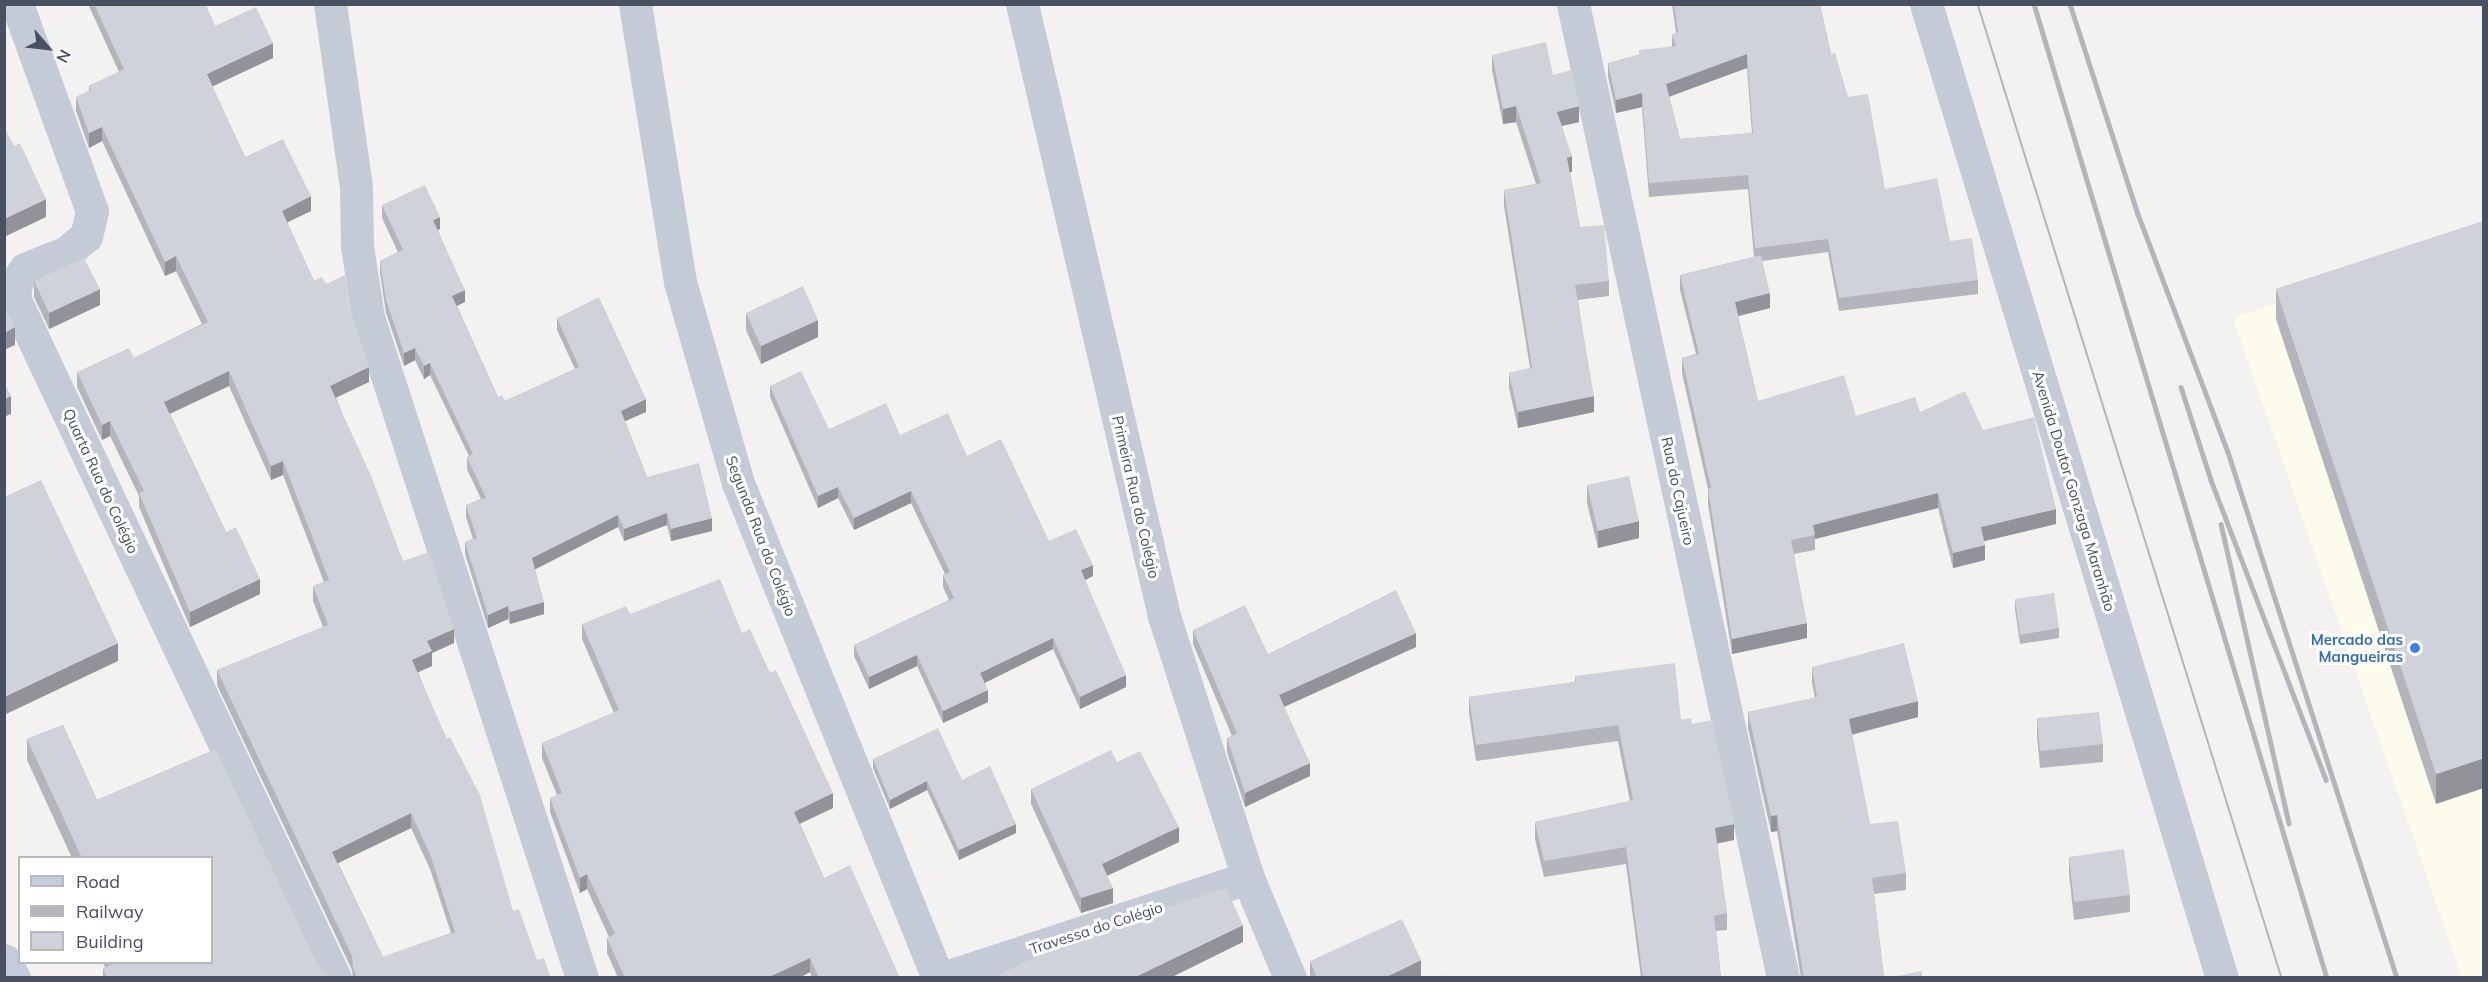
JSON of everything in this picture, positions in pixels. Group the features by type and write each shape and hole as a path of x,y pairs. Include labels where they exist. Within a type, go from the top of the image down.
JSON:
{"street":[{"name":"Quarta Rua do Colégio","path":"17,4 92,211 86,236 67,252 25,269 16,282 15,298 335,978"},
{"path":"330,4 356,187 357,246 368,318 582,978"},
{"name":"Segunda Rua do Colégio","path":"634,4 680,282 738,483 938,978"},
{"name":"Primeira Rua do Colégio","path":"1022,4 1164,616 1248,878 1290,978"},
{"name":"Rua do Cajueiro","path":"1573,4 1783,978"},
{"name":"Avenida Doutor Gonzaga Maranhão","path":"1926,4 2222,978"},
{"name":"Travessa do Colégio","path":"943,978 1248,878"}],"shaded area":[{"name":"Mercado das Mangueiras","path":"2483,233 2483,977 2462,977 2233,318"}],"building":[{"path":"94,4 205,4 215,26 256,7 273,43 207,74 245,157 283,139 311,196 282,211 314,281 322,277 326,284 345,275 350,308 369,367 330,386 372,478 403,561 429,552 454,629 427,641 432,651 412,660 447,739 450,737 480,795 513,911 519,909 537,960 544,958 551,978 357,978 352,956 217,670 328,625 313,586 329,580 283,461 271,466 229,371 164,402 226,532 236,527 260,579 190,612 139,493 144,491 110,421 102,425 77,372 129,348 134,358 208,322 176,256 165,262 102,127 89,133 76,97 91,90 89,86 124,69","holes":["411,813 430,854 455,932 383,957 332,852"]},
{"path":"1674,4 1820,4 1831,54 1835,53 1848,97 1868,94 1885,189 1937,178 1950,241 1972,238 1978,280 1839,298 1828,239 1755,248 1748,175 1649,183 1642,93 1616,100 1608,63 1639,55 1639,50 1676,46 1672,35 1678,32","holes":["1747,54 1753,133 1680,139 1666,84"]},
{"path":"1546,42 1553,75 1571,70 1579,106 1557,112 1572,156 1567,158 1580,227 1604,225 1609,281 1575,285 1594,396 1518,412 1509,373 1532,368 1504,190 1541,183 1516,106 1503,109 1492,55"},
{"path":"4,127 14,146 20,143 46,199 4,219"},
{"path":"425,185 440,217 433,220 465,290 452,296 498,397 502,395 505,401 579,367 557,318 599,297 646,399 621,411 647,477 699,463 712,518 671,529 667,513 624,529 618,515 532,558 544,602 510,612 508,606 488,615 465,542 477,538 466,505 486,498 467,457 473,454 430,363 424,366 415,348 404,353 386,300 380,261 403,250 382,205"},
{"name":"Mercado das Mangueiras","path":"2484,221 2484,758 2436,774 2276,289"},
{"path":"1761,255 1770,293 1735,302 1758,401 1844,375 1856,416 1915,397 1920,412 1965,391 1983,430 2034,417 2056,509 1981,527 1985,545 1953,553 1938,493 1813,525 1815,535 1791,540 1807,623 1732,639 1708,489 1711,488 1682,358 1699,354 1680,275"},
{"path":"84,258 100,289 49,313 34,281"},
{"path":"803,286 818,320 761,346 746,313"},
{"path":"4,304 15,327 4,333"},
{"path":"801,371 829,429 886,403 900,435 948,413 967,456 1001,439 1049,541 1076,529 1093,565 1081,570 1126,675 1080,697 1053,638 980,673 988,690 943,711 917,655 869,677 854,645 954,598 943,575 950,572 911,491 854,518 838,487 818,496 770,386"},
{"path":"4,382 11,396 4,399"},
{"path":"1629,476 1639,521 1598,531 1587,485"},
{"path":"41,480 118,643 4,697 4,497"},
{"path":"720,579 742,633 750,629 770,673 776,670 833,793 794,812 824,878 850,865 900,978 819,978 810,958 767,978 625,978 607,938 615,934 587,874 580,878 550,798 562,793 542,743 619,710 582,624 626,606 630,614"},
{"path":"1396,590 1416,633 1279,695 1310,763 1245,793 1227,738 1237,733 1193,630 1245,605 1268,654"},
{"path":"2054,593 2059,628 2020,635 2015,599"},
{"path":"1904,643 1918,701 1849,719 1870,824 1898,821 1906,873 1872,878 1884,978 1804,978 1777,815 1771,816 1748,712 1817,697 1812,667"},
{"path":"1675,663 1681,720 1691,718 1692,724 1712,720 1734,824 1715,828 1727,913 1714,916 1721,978 1643,978 1626,847 1544,861 1535,822 1633,800 1618,725 1476,745 1469,697 1576,682 1575,676"},
{"path":"2099,712 2103,744 2040,751 2037,718"},
{"path":"63,725 97,800 216,749 318,965 329,975 324,978 107,978 103,969 112,964 213,964 213,856 81,856 27,739"},
{"path":"938,728 962,780 990,766 1016,824 959,850 927,781 890,800 873,759"},
{"path":"1111,750 1117,762 1140,751 1179,827 1102,864 1113,888 1081,898 1031,789"},
{"path":"2124,849 2130,895 2074,902 2069,857"},
{"path":"1226,888 1243,925 1133,978 994,978 1073,938"},
{"path":"1402,919 1421,960 1384,978 1317,978 1310,961"},
{"path":"1922,971 1922,978 1886,978"}],"tram line":[{"path":"1978,4 2282,978"}],"railway":[{"path":"2034,4 2327,978"},
{"path":"2070,4 2138,214 2228,452 2397,978"},
{"path":"2181,387 2211,480 2326,780"},
{"path":"2221,524 2289,823"}],"place":[{"name":"Mercado das Mangueiras","path":"2415,648"}]}
